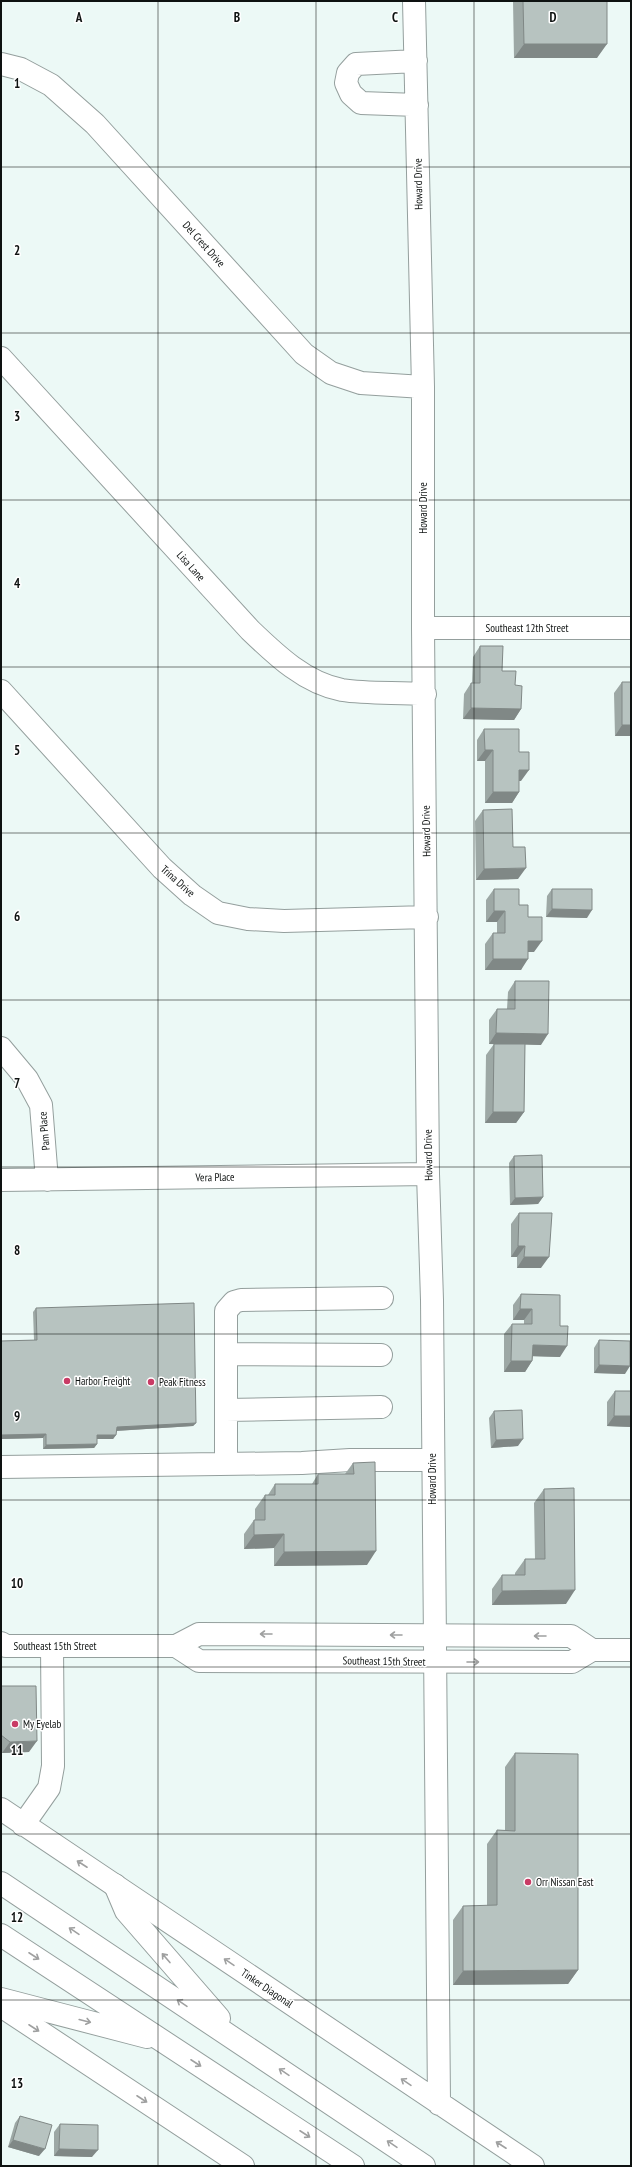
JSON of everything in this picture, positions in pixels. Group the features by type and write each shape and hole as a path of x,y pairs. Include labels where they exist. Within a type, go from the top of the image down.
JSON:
{"main road":[{"name":"Howard Drive","path":"414,1 423,387 423,628 425,694 428,1174 432,1300 432,1460 439,2104"},
{"path":"416,61 356,64 348,73 346,83 350,94 361,103 416,105"},
{"name":"Del Crest Drive","path":"1,64 21,69 51,85 95,124 304,354 331,373 361,383 423,387"},
{"name":"Lisa Lane","path":"1,358 250,630 282,660 314,680 341,690 425,694"},
{"name":"Southeast 12th Street","path":"423,628 631,628"},
{"name":"Trina Drive","path":"1,691 162,868 192,895 218,913 248,919 284,921 427,917"},
{"name":"Pam Place","path":"1,1048 28,1079 41,1105 47,1180"},
{"name":"Vera Place","path":"1,1180 428,1174"},
{"path":"226,1464 226,1311 234,1302 241,1300 382,1298"},
{"path":"226,1354 381,1355"},
{"path":"226,1410 381,1408"},
{"path":"1,1467 226,1464 350,1460 432,1460"},
{"name":"Southeast 15th Street","path":"3,1646 176,1646 199,1634 435,1635 571,1636 592,1650 572,1662 199,1661 176,1646"},
{"path":"23,1825 49,1788 53,1766 52,1646"},
{"path":"592,1650 631,1650"},
{"name":"Tinker Diagonal","path":"1,1809 533,2166"},
{"path":"1,1883 238,2040 424,2166"},
{"path":"115,1886 126,1911 238,2040"},
{"path":"1,1935 353,2166"},
{"path":"1,1999 164,2041"},
{"path":"1,2006 243,2166"}],"building":[{"path":"523,1 607,1 607,44 524,44"},
{"path":"480,646 503,646 502,671 516,671 515,685 522,686 521,709 471,708 471,683 480,683"},
{"path":"622,682 631,682 631,725 622,725"},
{"path":"484,729 519,729 519,752 529,752 529,770 519,770 519,792 493,792 493,750 485,750"},
{"path":"512,809 513,847 525,847 526,868 484,869 483,810"},
{"path":"494,889 519,889 519,905 528,905 528,917 542,917 542,941 528,941 528,959 493,959 493,933 505,933 505,911 494,911"},
{"path":"552,889 592,889 592,910 552,909"},
{"path":"515,981 549,981 548,1034 496,1033 497,1009 515,1009"},
{"path":"494,1044 525,1044 524,1112 493,1112"},
{"path":"542,1155 543,1197 515,1198 514,1156"},
{"path":"519,1213 552,1213 549,1257 524,1257 525,1246 518,1246"},
{"path":"521,1294 560,1295 560,1326 568,1326 567,1346 533,1345 532,1361 511,1361 512,1324 532,1324 532,1309 520,1309"},
{"path":"194,1303 196,1423 117,1427 116,1435 97,1435 97,1444 46,1445 46,1434 1,1435 1,1341 37,1340 36,1308"},
{"path":"599,1340 630,1341 630,1366 599,1365"},
{"path":"615,1391 631,1391 631,1416 614,1416"},
{"path":"522,1410 523,1439 496,1440 494,1411"},
{"path":"375,1462 376,1551 284,1552 284,1534 254,1535 254,1520 265,1520 265,1495 275,1495 275,1484 318,1484 318,1474 354,1474 353,1463"},
{"path":"574,1488 575,1590 502,1591 502,1575 525,1575 525,1559 545,1559 544,1489"},
{"name":"My Eyelab","path":"1,1686 36,1686 37,1741 10,1742 1,1735"},
{"name":"Orr Nissan East","path":"515,1753 578,1754 578,1970 463,1971 463,1906 497,1905 497,1830 515,1831"},
{"path":"20,2116 52,2125 45,2149 13,2140"},
{"path":"60,2124 98,2125 98,2150 59,2149"}],"place":[{"name":"Harbor Freight","path":"67,1381"},
{"name":"Peak Fitness","path":"151,1382"},
{"name":"My Eyelab","path":"15,1724"},
{"name":"Orr Nissan East","path":"528,1882"}]}
